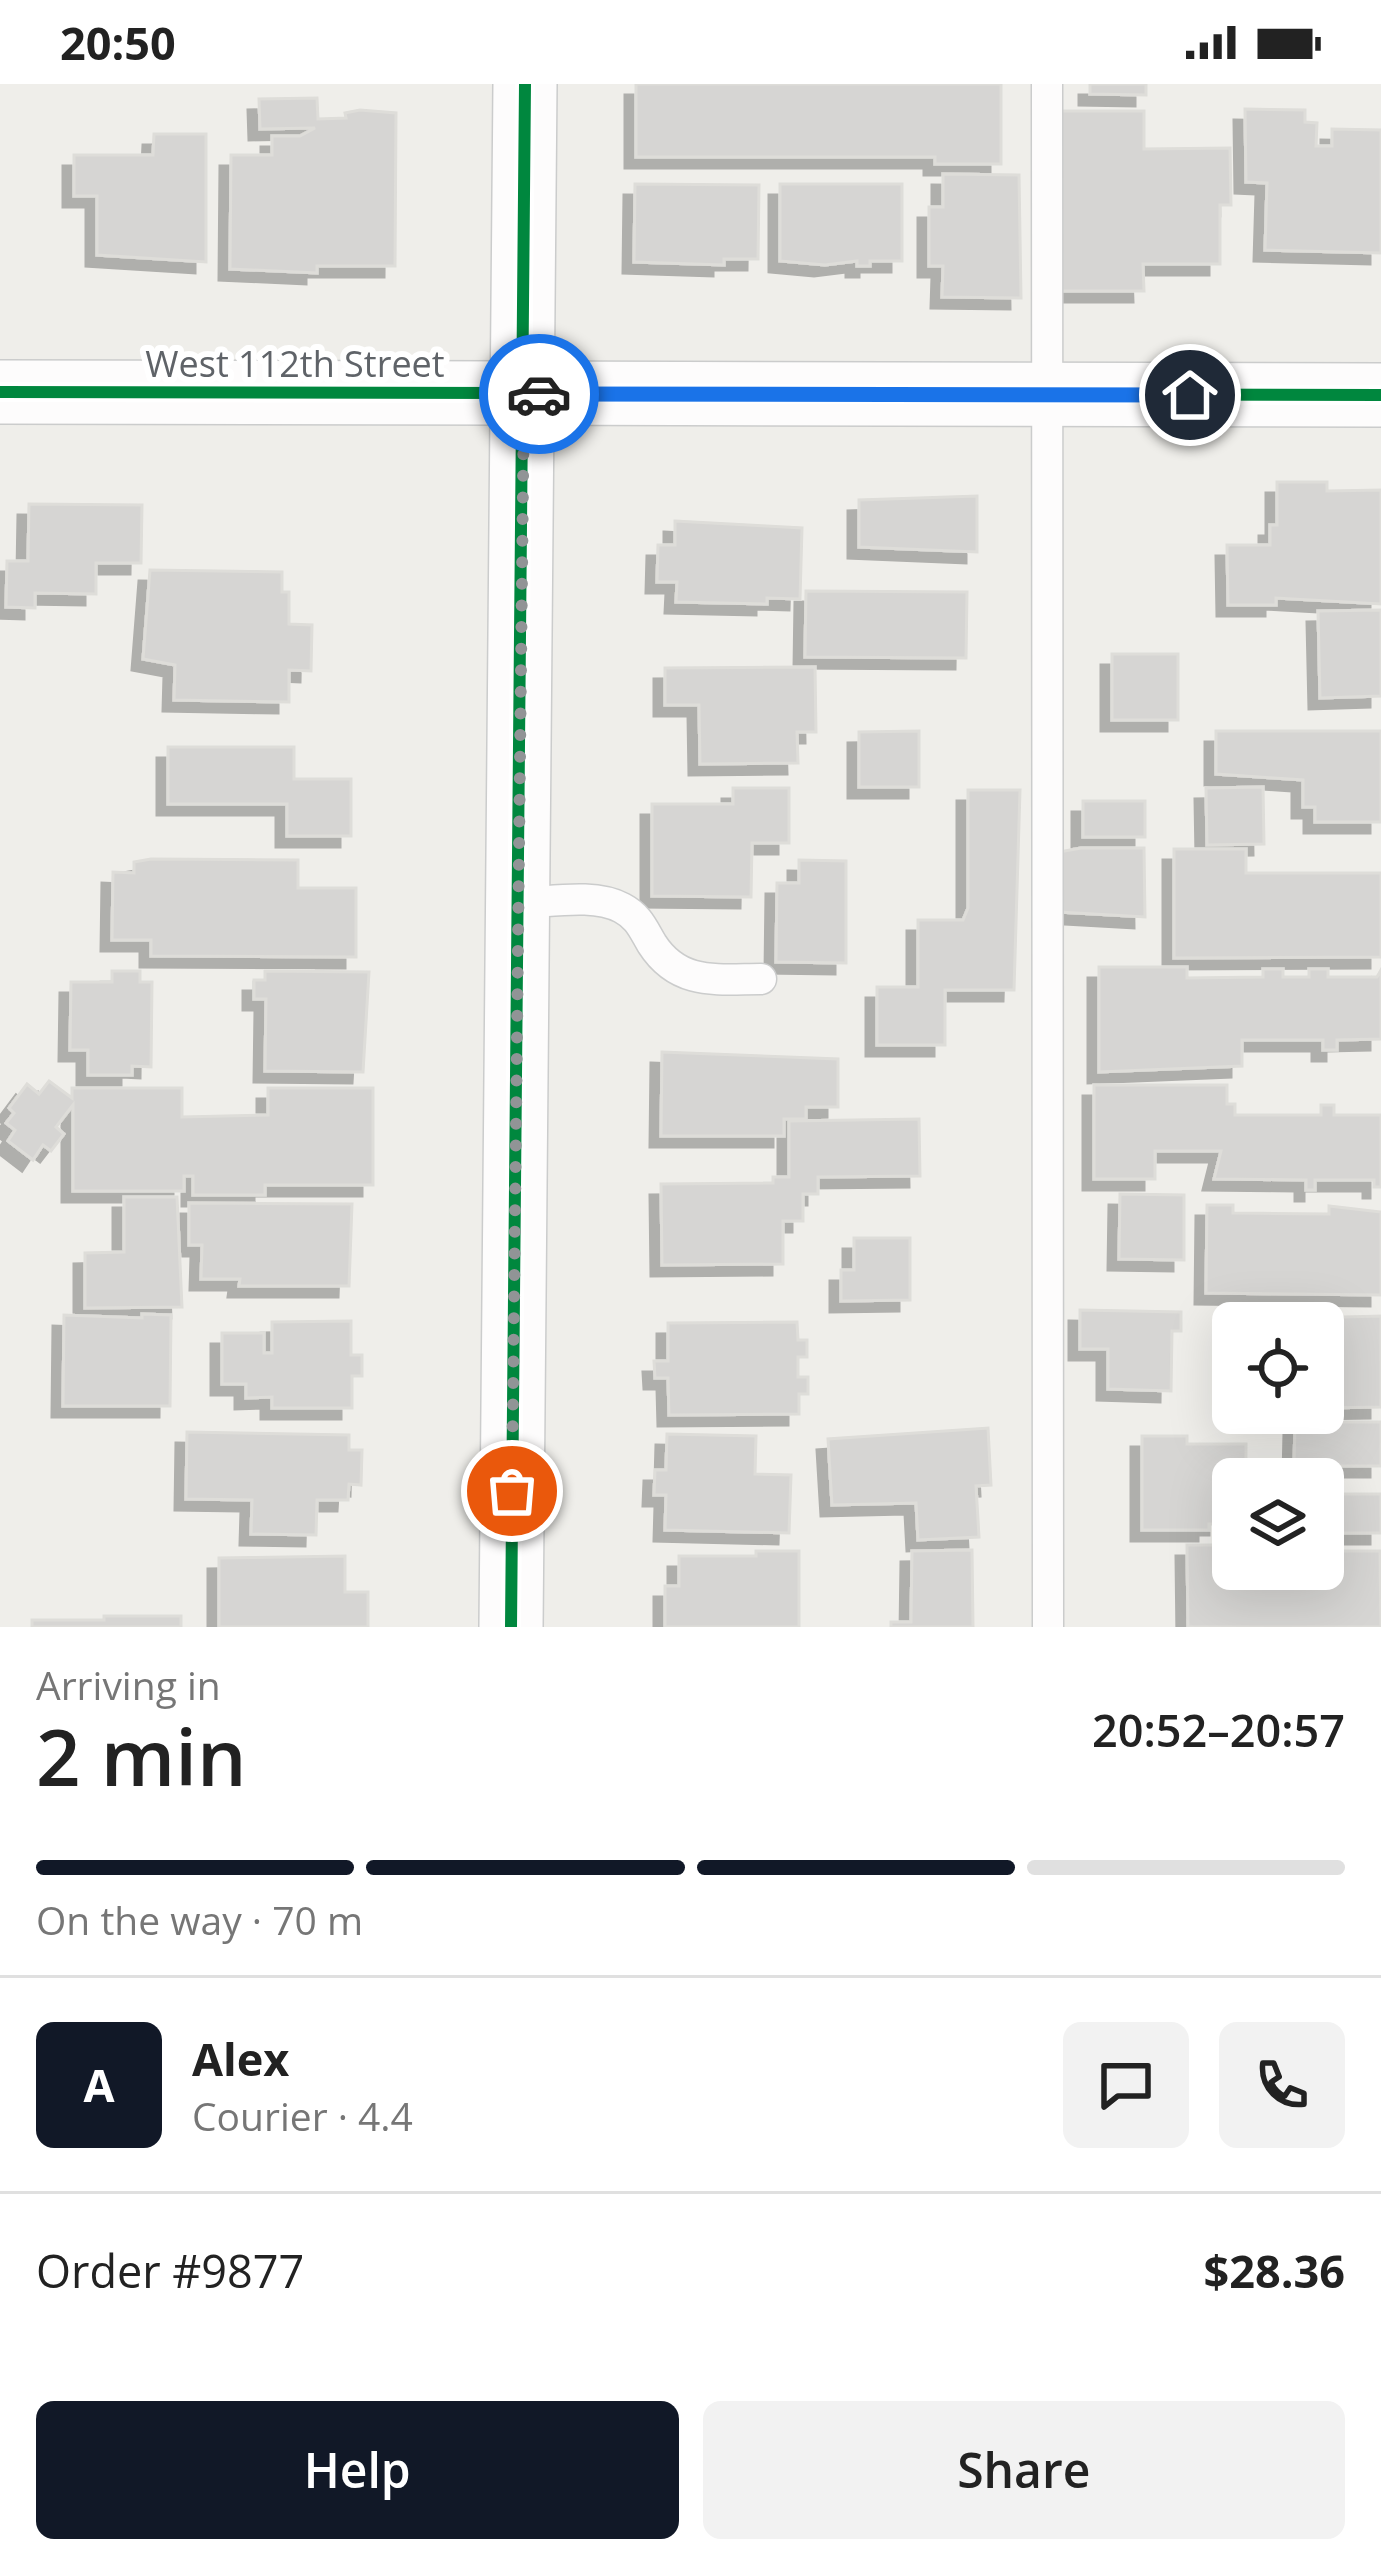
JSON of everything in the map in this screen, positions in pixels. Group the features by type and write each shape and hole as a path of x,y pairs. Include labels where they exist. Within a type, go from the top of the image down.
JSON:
{"street":[{"path":"511,1627 525,84"},
{"name":"West 112th Street","path":"0,392 1381,395"}],"lane":[{"path":"1047,84 1048,1627"},
{"path":"519,903 598,901 619,906 638,919 673,969 694,979 761,979"}],"building":[{"path":"636,84 1001,84 1001,164 935,164 935,157 636,157"},
{"path":"1090,84 1146,84 1146,95 1090,94"},
{"path":"317,98 318,119 346,118 345,113 360,110 396,113 395,266 317,266 317,273 230,269 231,155 272,155 272,136 300,136 315,128 260,129 259,99"},
{"path":"1245,109 1305,110 1305,122 1317,123 1316,146 1332,146 1332,129 1381,130 1381,253 1265,250 1267,183 1246,182"},
{"path":"1054,111 1144,111 1144,149 1230,148 1231,205 1220,205 1220,264 1143,264 1144,291 1055,291"},
{"path":"154,134 206,134 206,262 97,255 97,196 74,196 74,155 153,155"},
{"path":"943,174 1019,175 1021,298 942,297 943,266 929,266 929,207 943,207"},
{"path":"635,184 759,185 758,259 724,259 724,265 634,262"},
{"path":"780,184 902,184 902,261 857,266 857,261 825,265 780,261"},
{"path":"1277,482 1327,482 1327,491 1381,490 1381,604 1276,598 1276,605 1228,605 1227,545 1270,545 1270,525 1277,525"},
{"path":"977,496 977,552 859,547 859,500"},
{"path":"29,504 142,505 141,563 96,563 96,594 35,593 35,608 6,607 7,561 28,561"},
{"path":"675,521 802,528 800,599 767,598 767,604 676,602 677,582 657,582 658,545 675,545"},
{"path":"150,570 282,572 282,592 289,592 289,624 312,625 311,671 289,670 289,702 174,700 175,665 143,659"},
{"path":"806,591 967,592 966,658 805,657"},
{"path":"1381,610 1381,696 1320,698 1318,611"},
{"path":"1112,654 1178,654 1178,720 1112,720"},
{"path":"815,667 816,732 797,732 798,763 700,764 699,705 665,705 665,668"},
{"path":"919,731 919,787 859,787 859,732"},
{"path":"1216,731 1381,731 1381,822 1315,822 1315,807 1303,807 1303,780 1216,774"},
{"path":"168,747 294,747 294,779 351,779 351,836 287,836 287,804 168,804"},
{"path":"1263,787 1264,844 1207,845 1206,788"},
{"path":"733,788 789,788 789,843 752,843 751,897 652,896 652,804 733,804"},
{"path":"968,790 1020,790 1014,990 945,990 945,1045 877,1045 877,987 918,987 918,920 963,920 968,908"},
{"path":"1083,801 1145,801 1145,837 1083,837"},
{"path":"1144,848 1145,917 1059,912 1059,852"},
{"path":"1174,849 1246,849 1246,873 1381,873 1381,957 1174,958"},
{"path":"298,860 298,888 356,888 356,957 151,956 151,940 112,940 113,872 134,873 134,862"},
{"path":"799,860 846,861 846,963 776,962 777,883 799,883"},
{"path":"1099,967 1187,967 1187,978 1263,977 1263,969 1283,969 1283,977 1309,977 1309,969 1328,969 1328,977 1377,977 1381,970 1381,1039 1337,1040 1337,1050 1323,1050 1323,1040 1242,1040 1242,1066 1099,1072"},
{"path":"112,971 140,971 140,982 152,982 151,1067 132,1066 132,1075 88,1075 88,1050 70,1050 71,982 112,982"},
{"path":"265,971 369,972 363,1072 265,1071 266,999 254,999 254,980 265,980"},
{"path":"662,1052 838,1059 838,1107 806,1107 806,1119 784,1119 784,1136 661,1136"},
{"path":"49,1081 72,1098 72,1088 182,1088 182,1117 268,1115 268,1088 373,1088 373,1185 265,1185 265,1195 193,1195 193,1176 184,1176 184,1191 73,1191 73,1105 56,1127 64,1134 51,1151 43,1145 33,1160 8,1141 15,1130 6,1123 14,1113 9,1108 27,1084 39,1094"},
{"path":"1094,1085 1227,1085 1227,1104 1235,1104 1235,1115 1321,1115 1321,1105 1334,1105 1334,1115 1381,1115 1381,1187 1374,1187 1374,1180 1315,1180 1315,1190 1306,1190 1306,1180 1214,1179 1221,1151 1155,1151 1155,1179 1094,1179"},
{"path":"919,1119 920,1176 818,1177 818,1194 803,1194 803,1221 783,1221 783,1264 662,1265 661,1184 773,1183 773,1177 789,1177 789,1121"},
{"path":"1120,1194 1184,1195 1184,1260 1119,1259"},
{"path":"124,1197 177,1197 182,1307 85,1308 85,1253 124,1252"},
{"path":"189,1203 352,1204 349,1286 239,1286 240,1279 201,1279 202,1245 189,1245"},
{"path":"1207,1205 1233,1205 1233,1213 1329,1214 1329,1206 1381,1212 1381,1295 1206,1293"},
{"path":"854,1238 910,1238 910,1300 841,1301 841,1270 854,1270"},
{"path":"1080,1310 1181,1312 1181,1331 1172,1331 1171,1391 1108,1389 1108,1349 1080,1349"},
{"path":"142,1314 171,1315 170,1406 63,1406 64,1315 142,1318"},
{"path":"1381,1316 1381,1407 1344,1408 1344,1317"},
{"path":"351,1321 351,1355 362,1355 362,1376 352,1376 352,1408 272,1408 272,1397 246,1398 246,1384 222,1384 222,1333 264,1333 264,1353 272,1353 272,1322"},
{"path":"797,1322 798,1340 807,1340 807,1357 798,1357 798,1377 808,1377 808,1394 799,1394 799,1414 669,1415 668,1378 655,1378 654,1361 668,1361 668,1323"},
{"path":"1344,1422 1381,1422 1381,1466 1344,1466 1344,1458 1294,1458 1295,1434 1344,1434"},
{"path":"988,1428 991,1485 976,1486 979,1537 918,1540 916,1503 832,1505 828,1439"},
{"path":"187,1432 349,1435 349,1450 362,1450 361,1485 349,1484 348,1500 317,1500 316,1535 251,1534 252,1500 186,1499"},
{"path":"667,1434 756,1436 755,1474 791,1475 789,1533 665,1530 666,1495 654,1495 655,1470 666,1470"},
{"path":"1142,1436 1187,1436 1187,1444 1246,1444 1246,1458 1212,1458 1209,1530 1142,1530"},
{"path":"1344,1494 1381,1494 1381,1533 1344,1533"},
{"path":"1187,1545 1212,1545 1212,1590 1344,1590 1344,1551 1380,1551 1381,1627 1188,1627"},
{"path":"972,1550 973,1627 891,1627 891,1622 911,1622 912,1551"},
{"path":"756,1551 799,1551 799,1627 665,1627 665,1586 679,1586 679,1556 756,1556"},
{"path":"345,1556 345,1592 368,1592 368,1627 219,1627 219,1558"},
{"path":"104,1616 181,1616 181,1627 32,1627 32,1620 104,1620"}],"cycle path":[{"path":"511,1627 525,84"},
{"path":"0,392 1381,395"}],"way so far":[{"path":"512,1491 524,394 539,394"}],"route":[{"path":"539,394 1190,395"}]}
